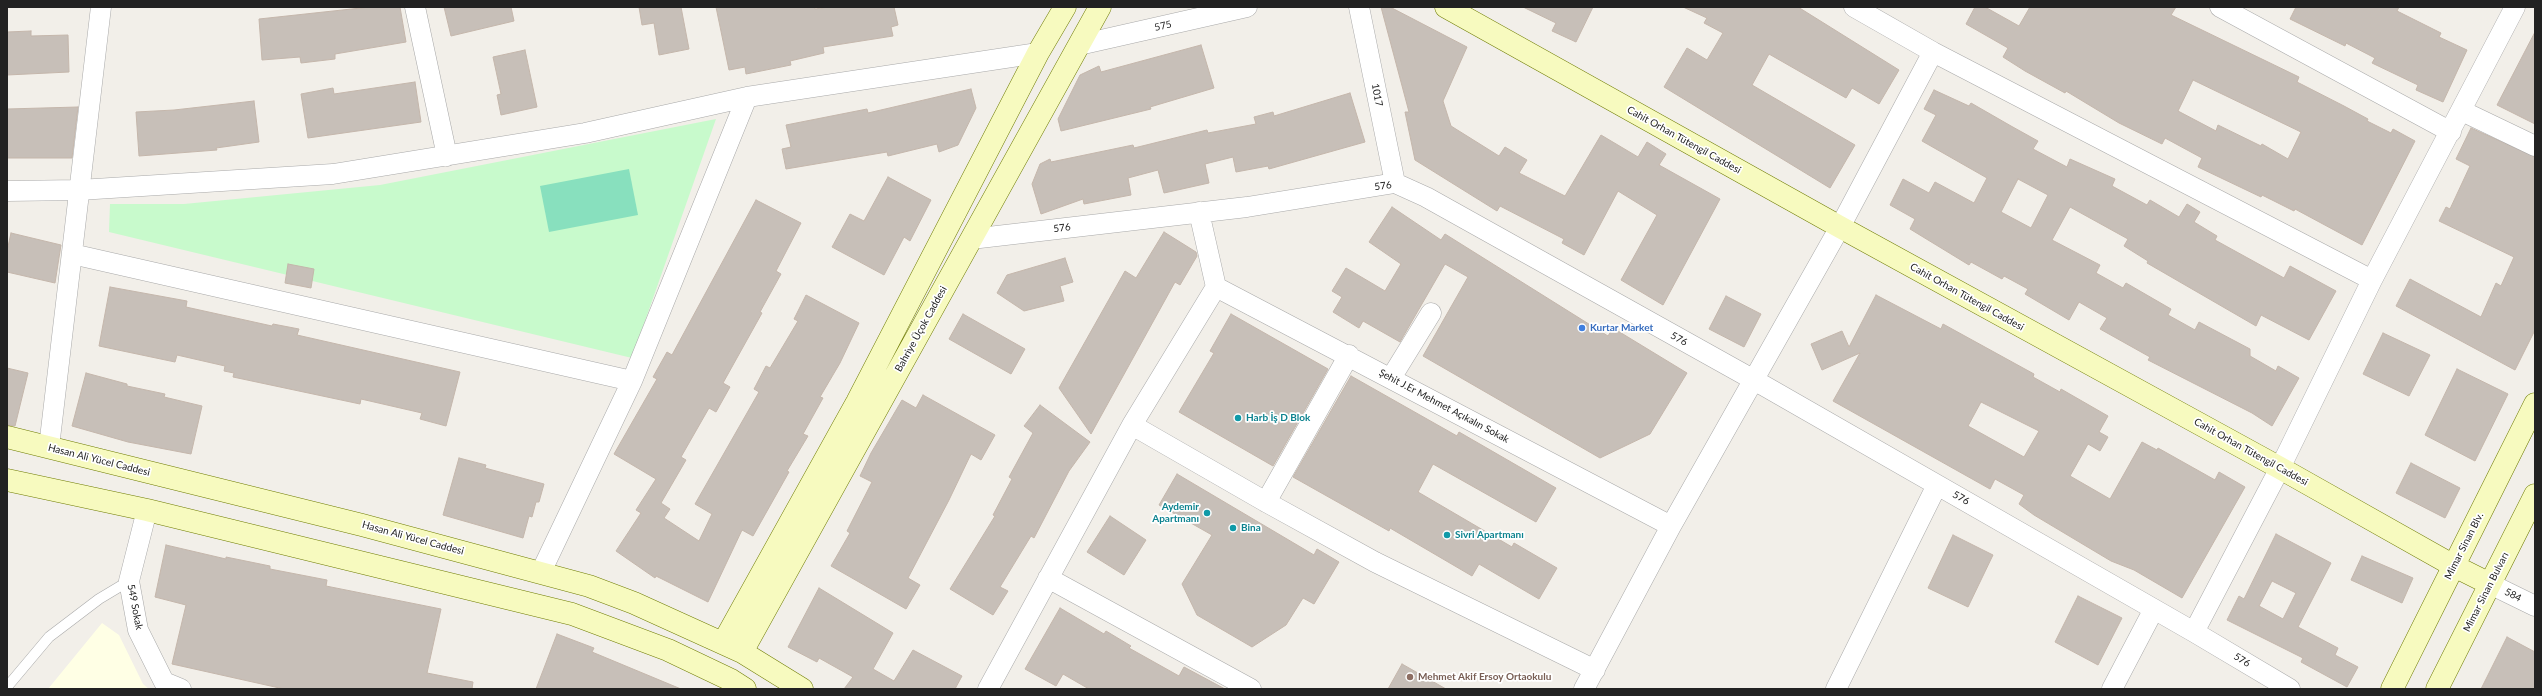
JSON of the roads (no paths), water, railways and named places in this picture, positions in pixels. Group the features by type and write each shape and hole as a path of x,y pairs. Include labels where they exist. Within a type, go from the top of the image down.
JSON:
{"street":[{"path":"50,447 101,7"},
{"path":"415,7 447,156"},
{"path":"733,647 860,395 1038,53 1065,7"},
{"name":"Bahriye Üçok Caddesi","path":"733,647 971,239 1100,7"},
{"name":"575","path":"1079,45 1247,7"},
{"name":"1017","path":"1359,7 1395,183"},
{"name":"Cahit Orhan Tütengil Caddesi","path":"1446,7 1840,227 2280,468 2454,566 2490,584"},
{"path":"1854,7 1933,52 2372,280"},
{"path":"2220,7 2451,132"},
{"path":"2194,632 2280,468 2372,280 2462,111 2515,7"},
{"path":"1584,689 1672,526 1840,227 1933,52"},
{"path":"7,191 79,190 333,174 585,133 747,97 1038,53"},
{"path":"541,572 632,381 747,97"},
{"path":"2462,111 2535,146"},
{"name":"576","path":"971,239 1199,212 1395,183 1426,197 1754,380 2194,632 2290,689"},
{"path":"988,689 1132,425 1216,287 1199,212"},
{"path":"72,254 632,381"},
{"name":"Şehit J.Er Mehmet Açıkalın Sokak","path":"1216,287 1349,355 1672,526"},
{"path":"1391,378 1431,313"},
{"path":"1266,502 1349,355"},
{"name":"Mimar Sinan Blv.","path":"2392,689 2535,404"},
{"path":"1132,425 1266,502 1375,562 1595,670"},
{"name":"Hasan Ali Yücel Caddesi","path":"7,437 541,572 589,586 634,602 733,647 802,689"},
{"path":"7,480 147,510 572,614 668,650 738,687"},
{"path":"1836,689 1937,485"},
{"name":"Mimar Sinan Bulvarı","path":"2437,689 2535,495"},
{"name":"549 Sokak","path":"147,510 129,581 138,630 164,682 181,689"},
{"path":"1048,578 1251,689"},
{"name":"584","path":"2490,584 2535,606"},
{"path":"2112,689 2154,609"}],"lane":[{"path":"7,687 49,637 99,599 129,581"}],"place":[{"name":"Kurtar Market","path":"1582,328"},
{"name":"Harb İş D Blok","path":"1238,418"},
{"name":"Aydemir Apartmanı","path":"1207,513"},
{"name":"Bina","path":"1233,528"},
{"name":"Sivri Apartmanı","path":"1447,535"},
{"name":"Mehmet Akif Ersoy Ortaokulu","path":"1410,677"}]}
